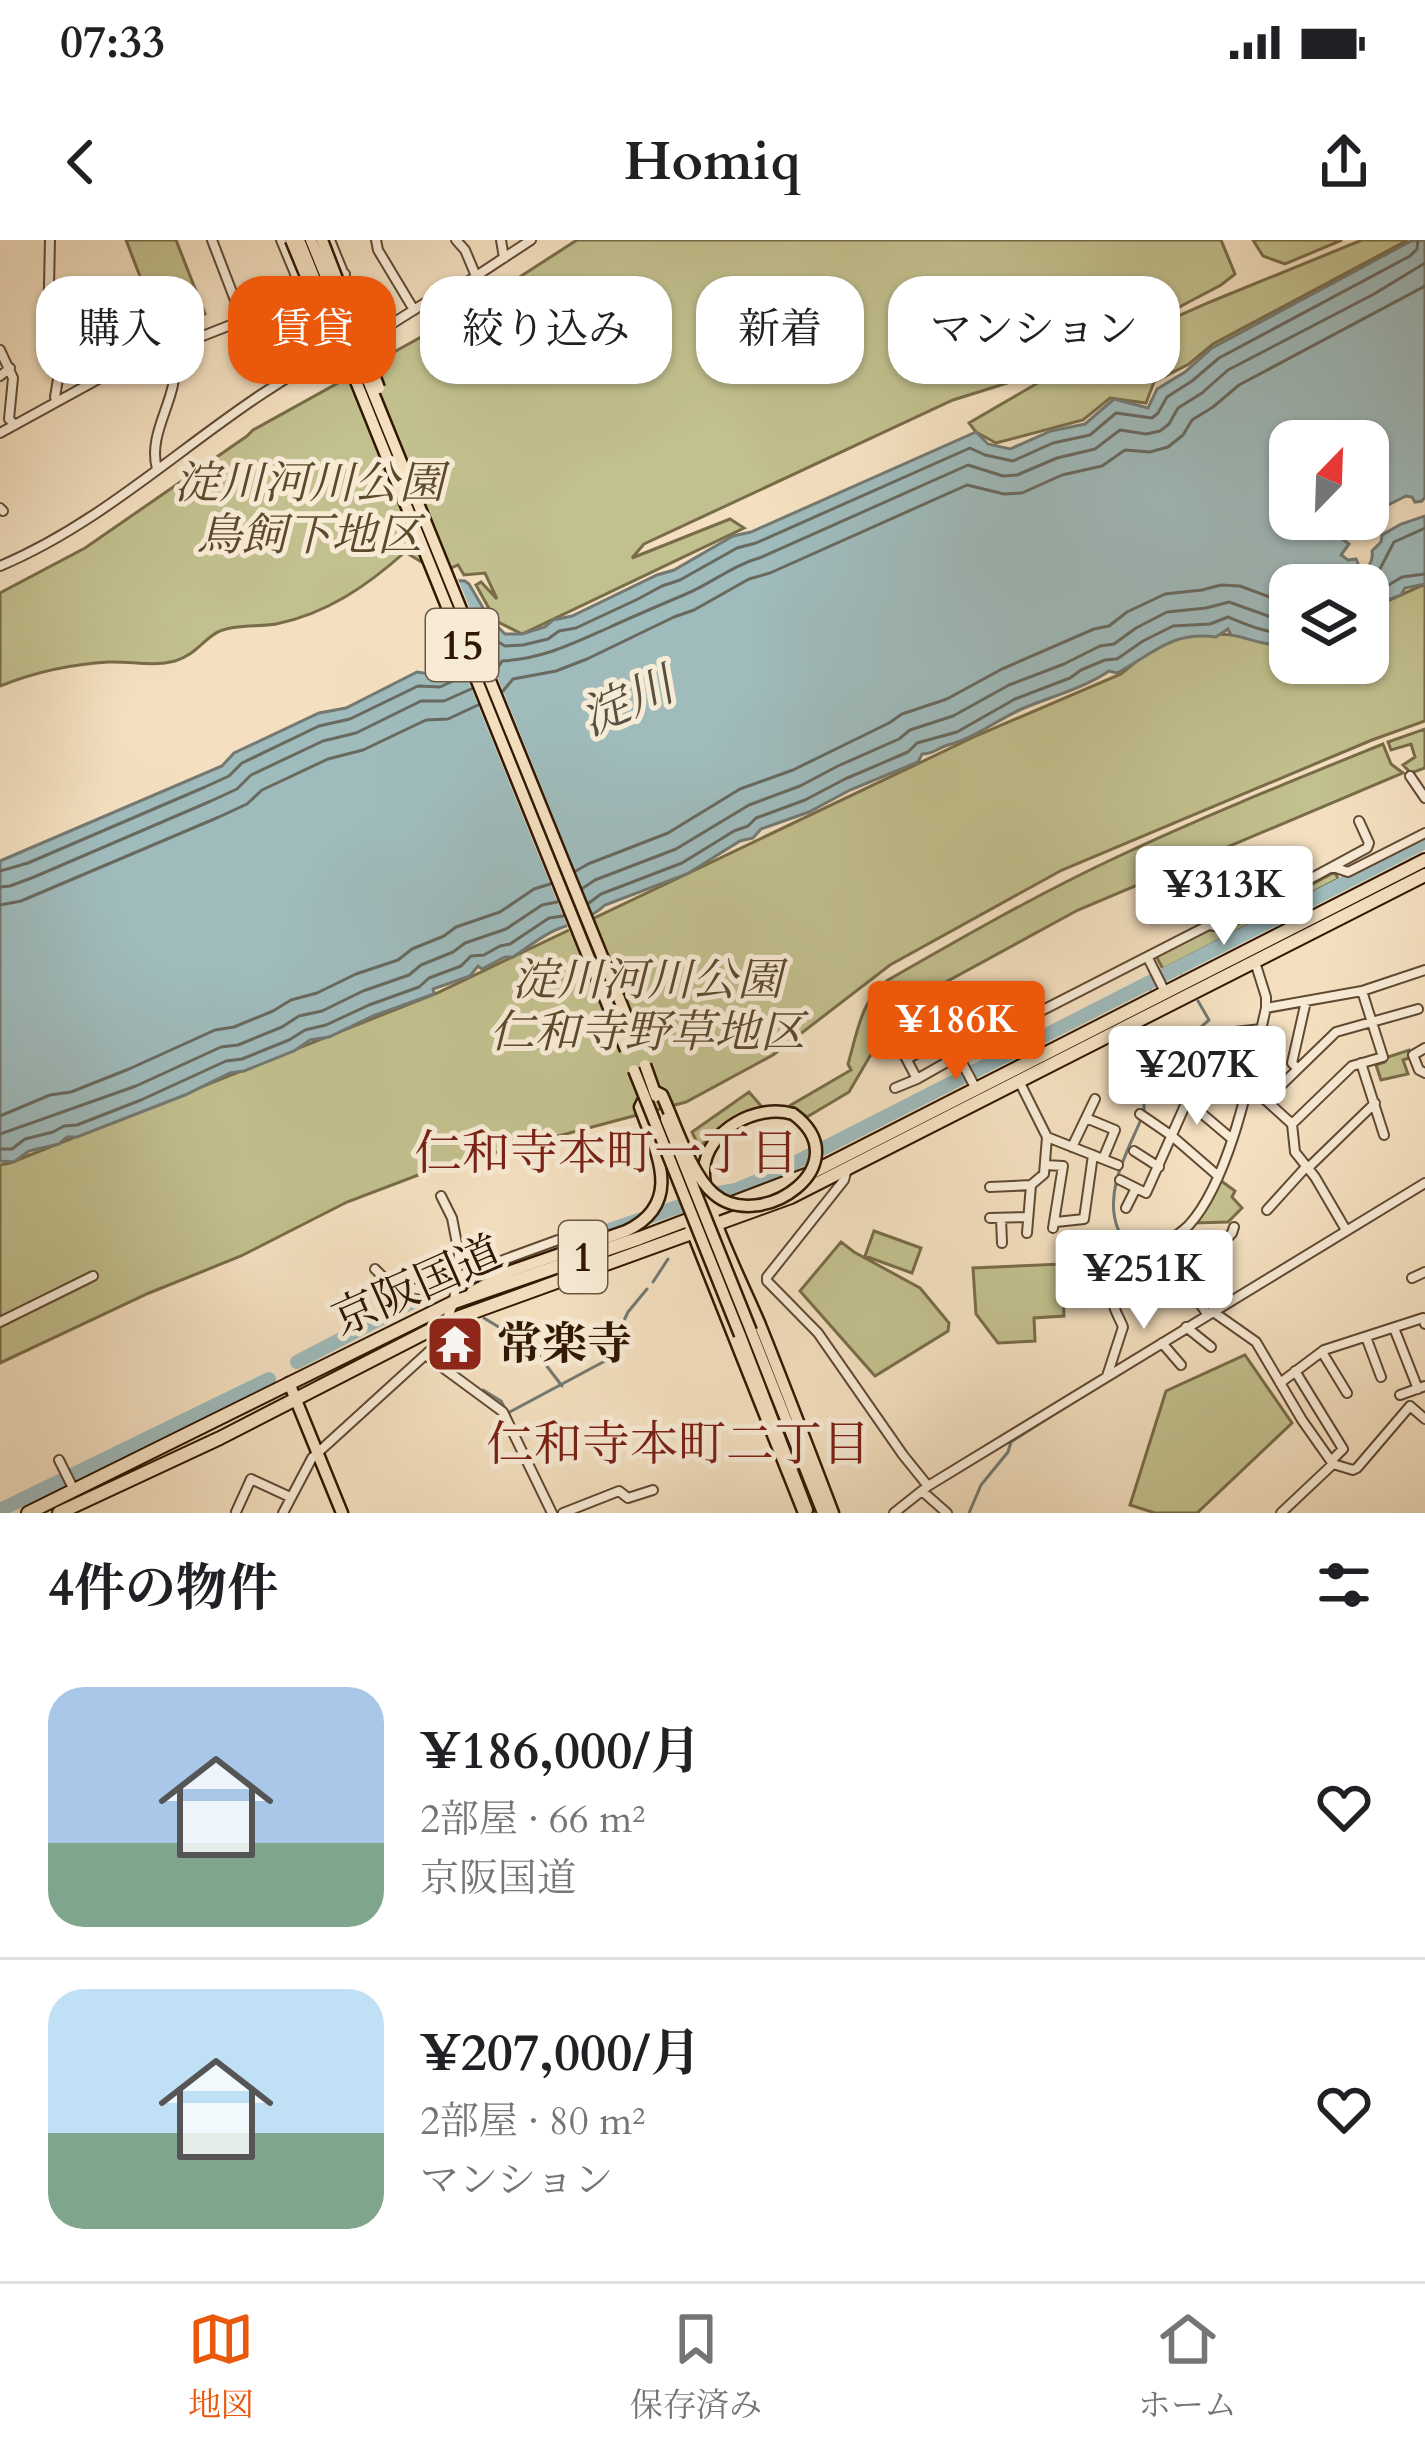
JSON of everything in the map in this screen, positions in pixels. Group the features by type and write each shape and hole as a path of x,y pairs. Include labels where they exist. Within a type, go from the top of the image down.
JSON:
{"highway":[{"name":"京阪国道","path":"715,1218 811,1173 1163,987 1425,860"},
{"name":"京阪国道","path":"59,1513 220,1438 446,1322 715,1218 791,1198 1425,875"},
{"name":"京阪国道","path":"28,1513 69,1481 289,1383 454,1302 690,1227"}],"main road":[{"path":"295,240 372,435 385,439 393,429 326,240"},
{"name":"15","path":"311,240 385,439 632,1048"},
{"path":"640,1068 823,1513"},
{"path":"650,1094 662,1095 701,1180 713,1193 740,1207 769,1202 798,1186 812,1170 818,1151 815,1138 793,1114 766,1111 736,1123 717,1139 703,1172 715,1218 833,1513"},
{"path":"454,1302 541,1254 626,1231 652,1212 662,1191 660,1165 640,1107 650,1094"},
{"path":"690,1227 806,1513"},
{"path":"746,1333 806,1513"},
{"path":"289,1383 342,1513"}],"street":[{"path":"49,276 50,240"},
{"path":"212,240 228,281"},
{"path":"281,240 296,276"},
{"path":"326,240 345,274 341,276"},
{"path":"376,240 414,310"},
{"path":"456,240 476,276 531,240"},
{"path":"501,240 504,258"},
{"path":"396,320 420,307"},
{"path":"0,350 13,378 8,421 0,433"},
{"path":"0,376 10,368"},
{"path":"57,384 57,401"},
{"path":"8,421 88,384"},
{"path":"157,469 156,439 172,384"},
{"path":"0,566 63,534 275,385"},
{"path":"1410,776 1425,798"},
{"path":"895,1088 1209,925 1221,927 1367,848 1370,844 1359,820"},
{"path":"1332,867 1348,872 1425,833"},
{"path":"1148,958 1163,987"},
{"path":"1107,1376 1123,1327 1113,1306 1116,1287 1126,1272 1189,1224 1232,1139 1266,1008 1254,961"},
{"path":"1266,1008 1362,991 1425,970"},
{"path":"1292,1124 1352,1066 1383,1058 1362,991"},
{"path":"1298,1069 1292,1063 1306,1001"},
{"path":"908,1019 926,1009 974,1084"},
{"path":"1267,1099 1336,1032 1418,1009"},
{"path":"1218,1034 1261,1029"},
{"path":"907,1058 942,1040"},
{"path":"899,1045 917,1079"},
{"path":"1425,1048 1412,1055 1418,1070 1425,1072"},
{"path":"1361,1063 1384,1135"},
{"path":"1200,1064 1243,1101"},
{"path":"1162,1080 1232,1139"},
{"path":"990,1186 1031,1185 1045,1174 1047,1137 1019,1082"},
{"path":"1248,1084 1292,1124 1295,1152 1346,1230"},
{"path":"1072,1147 1095,1099"},
{"path":"1120,1180 1146,1192 1187,1100"},
{"path":"1267,1210 1375,1103"},
{"path":"1140,1114 1217,1175"},
{"path":"1045,1165 1063,1166 1055,1225 1084,1219 1098,1157 1115,1130 1086,1118"},
{"path":"1047,1137 1118,1165"},
{"path":"1134,1150 1159,1166"},
{"path":"848,1169 767,1281 818,1333 947,1513"},
{"path":"894,1513 925,1488 1425,1184"},
{"path":"1027,1233 1031,1185"},
{"path":"1126,1208 1136,1188"},
{"path":"283,1513 304,1469 318,1453 435,1346 454,1302 458,1275 457,1236 441,1196"},
{"path":"1002,1243 995,1218 1028,1216"},
{"path":"1234,1227 1187,1284 1210,1312 1256,1342 1332,1463 1357,1468 1410,1406 1425,1419"},
{"path":"1129,1241 1145,1239 1155,1250"},
{"path":"375,1269 389,1283 422,1290 458,1275 541,1254 558,1240"},
{"path":"1202,1242 1212,1256"},
{"path":"1144,1258 1155,1271"},
{"path":"1412,1278 1425,1271"},
{"path":"0,1322 93,1276"},
{"path":"1280,1383 1322,1352 1423,1318 1425,1324"},
{"path":"1186,1328 1211,1347"},
{"path":"1394,1328 1422,1388 1400,1395"},
{"path":"1366,1337 1381,1377"},
{"path":"1162,1343 1181,1365"},
{"path":"1322,1352 1347,1393"},
{"path":"427,1356 503,1412 551,1513"},
{"path":"1283,1512 1343,1449 1295,1372"},
{"path":"1312,1432 1327,1422"},
{"path":"59,1460 69,1481"},
{"path":"236,1512 251,1479 290,1497"},
{"path":"562,1513 619,1491 628,1498 653,1490"}],"green space":[{"path":"126,240 176,240 190,276 140,276"},
{"name":"淀川河川公園 鳥飼下地区","path":"577,240 1221,240 1235,274 1180,307 1180,276 888,276 888,384 1004,384 953,400 644,544 632,558 730,519 744,528 522,634 496,621 476,585 481,582 497,599 485,573 464,575 458,565 440,573 405,552 329,606 276,624 220,631 175,661 81,665 0,686 0,593 85,548 253,430 336,384 396,384 396,351 420,338 420,384 672,384 672,276 521,276"},
{"path":"1253,240 1342,240 1285,264 1263,256"},
{"path":"1362,240 1408,240 1213,344 1180,369 1180,315"},
{"path":"1036,384 1153,384 1146,403 1110,398 1083,420 996,443 969,423"},
{"name":"淀川河川公園 仁和寺野草地区","path":"1425,584 1425,721 1062,870 890,965 773,1055 686,1102 434,1169 347,1202 241,1256 0,1363 0,1165 437,993 978,735 1121,674 1149,651 1186,633 1238,635 1269,643 1269,684 1389,684 1389,600"},
{"path":"1425,729 1425,768 1411,773 1403,765 1415,757 1411,744 1391,750 1388,742"},
{"path":"1383,744 1391,764 1403,773 1078,910 913,1000 894,1015 849,1092 807,1117 791,1105 851,1070 848,1064 861,1018 888,980 1117,857"},
{"path":"1335,872 1338,879 1163,969 1156,956 1212,928 1226,930"},
{"path":"1409,1050 1412,1057 1403,1060 1408,1074 1381,1080 1376,1065"},
{"path":"749,1092 762,1107 736,1118 699,1147 692,1132"},
{"path":"1220,1180 1235,1191 1232,1197 1242,1208 1228,1222 1195,1223"},
{"path":"874,1231 921,1248 912,1273 865,1256"},
{"path":"841,1242 920,1288 949,1323 948,1331 875,1376 800,1291"},
{"path":"1062,1264 1064,1316 1034,1318 1035,1341 998,1343 976,1314 973,1268"},
{"path":"1245,1355 1292,1423 1197,1513 1155,1513 1130,1505 1166,1391"}],"water":[{"name":"淀川","path":"1425,240 1425,497 1415,502 1406,496 1389,504 1389,420 1269,420 1269,540 1344,540 1349,544 1341,555 1358,564 1269,564 1269,644 1231,635 1228,629 1216,637 1174,641 1117,673 1109,671 1024,708 968,738 922,754 918,762 761,829 687,874 605,905 513,957 482,969 478,966 470,976 433,989 434,994 59,1144 29,1151 14,1162 0,1161 0,861 222,766 234,753 319,713 346,708 417,672 437,675 472,659 444,580 469,584 489,618 505,634 545,627 674,570 733,536 976,432 988,444 1010,449 1051,431 1085,424 1114,399 1148,408 1157,389 1180,384 1180,375 1212,348 1411,241"},
{"path":"1425,516 1425,584 1405,588 1389,600 1389,564 1369,564 1372,551 1381,540 1389,540 1389,531"}],"pier":[{"path":"456,574 595,920 570,933 459,658 465,655 439,577"}],"waterway":[{"path":"718,1193 769,1176 1425,842"},
{"path":"1178,967 1181,973"},
{"path":"1150,982 1150,989"},
{"path":"1144,1111 1149,1075 1181,1061 1209,1020 1198,1001"},
{"path":"1111,1310 1111,1290 1127,1253 1114,1215 1115,1186 1142,1117"},
{"path":"563,1246 695,1201"},
{"path":"653,1282 668,1259"},
{"path":"463,1282 523,1260"},
{"path":"297,1362 441,1287"},
{"path":"508,1413 605,1361 628,1312 647,1289"},
{"path":"484,1318 533,1348 562,1386"},
{"path":"0,1510 269,1379"},
{"path":"969,1513 981,1485 1011,1442 1103,1383"},
{"path":"483,1390 501,1401 516,1430"}],"place":[{"name":"常楽寺","path":"455,1344"}],"district":[{"name":"仁和寺本町一丁目","path":"606,1153"},
{"name":"仁和寺本町二丁目","path":"678,1444"}]}
